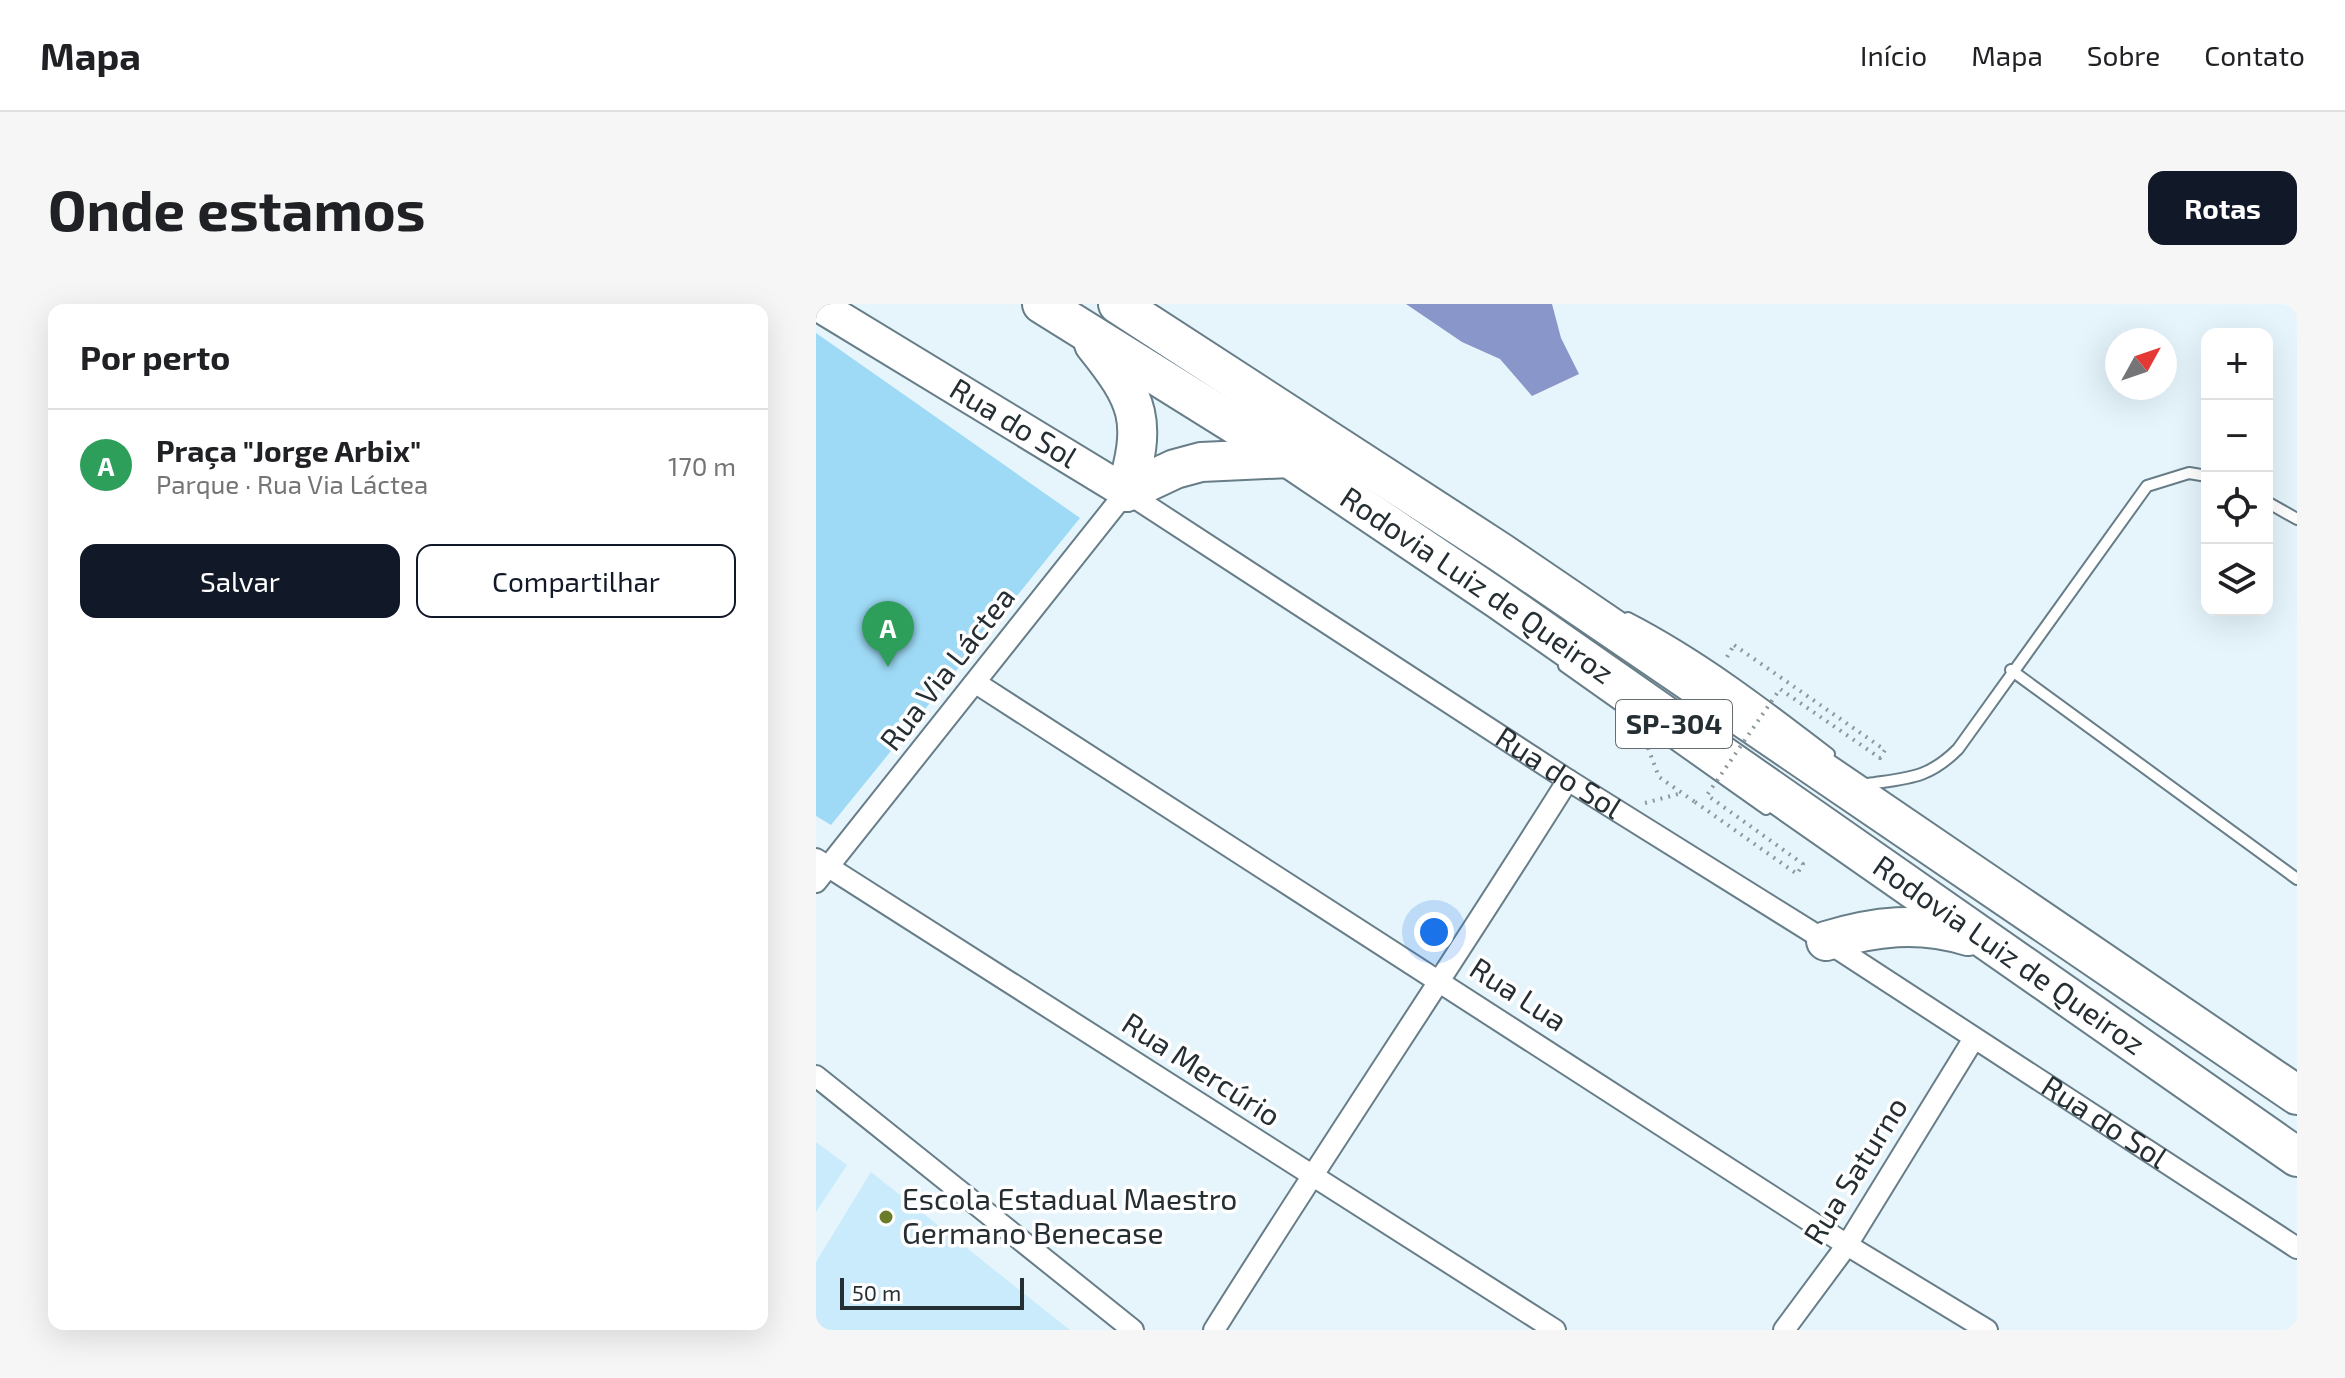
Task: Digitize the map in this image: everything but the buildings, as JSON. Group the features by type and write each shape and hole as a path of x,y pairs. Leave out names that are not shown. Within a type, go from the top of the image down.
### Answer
{"highway":[{"name":"Rodovia Luiz de Queiroz","path":"1042,304 1289,458 1498,599 1867,864 2297,1157"},
{"name":"Rodovia Luiz de Queiroz","path":"1118,304 1500,552 2297,1095"},
{"path":"1082,329 1120,376 1132,398 1140,433 1126,492"},
{"path":"1126,492 1175,469 1201,462 1289,458"},
{"path":"1826,941 1864,929 1903,925 1943,928 1981,939"}],"main road":[{"name":"Rua do Sol","path":"817,304 1126,492"}],"street":[{"name":"Rua Via Láctea","path":"820,869 976,683 1126,492"},
{"name":"Rua do Sol","path":"1126,492 1568,780 1826,941 1973,1040 2297,1248"},
{"name":"Rua Lua","path":"976,683 1847,1245 1987,1330"},
{"path":"1214,1330 1311,1176 1442,982 1568,780"},
{"name":"Rua Mercúrio","path":"820,869 1555,1330"},
{"name":"Rua Saturno","path":"1784,1330 1847,1245 1973,1040"},
{"path":"816,1076 1133,1330"}],"lane":[{"path":"1868,784 1923,776 1940,767 1958,749 2011,670 2147,486 2189,473 2201,475"},
{"path":"2273,505 2297,519"},
{"path":"1500,552 1592,599"},
{"path":"1498,599 1535,641"},
{"path":"1618,613 1669,638 1844,765"},
{"path":"1556,659 1625,712 1775,815"},
{"path":"2011,670 2297,879"},
{"path":"1856,775 1868,784 1905,827"}],"path":[{"path":"1647,745 1659,777 1797,874 1803,864 1707,795 1780,689 1880,758 1885,750 1734,645 1724,662"},
{"path":"1618,810 1682,793"}],"shaded area":[{"path":"1406,304 1552,304 1561,338 1579,374 1532,396 1500,359 1462,342"},
{"path":"816,333 1080,518 831,825 816,816"},
{"path":"816,1142 847,1165 816,1212"},
{"name":"Escola Estadual Maestro Germano Benecase","path":"871,1172 1070,1330 816,1330 816,1262"}],"place":[{"name":"Praça \"Jorge Arbix\"","path":"888,667"},
{"name":"Escola Estadual Maestro Germano Benecase","path":"886,1217"}]}
